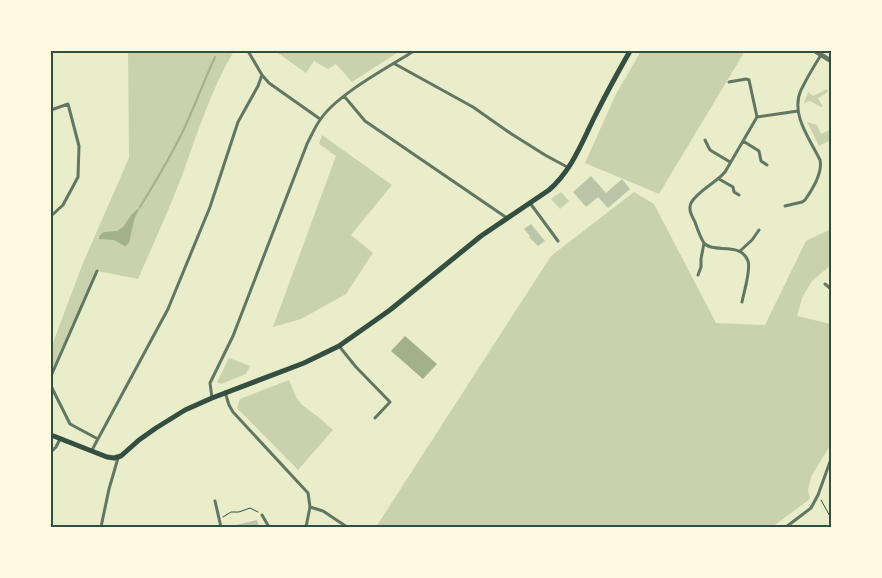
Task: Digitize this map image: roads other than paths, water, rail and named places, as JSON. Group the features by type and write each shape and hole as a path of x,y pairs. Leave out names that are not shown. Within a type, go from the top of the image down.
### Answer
{"main road":[{"path":"51,435 107,457 118,458 139,440 185,410 225,392 304,363 339,346 390,310 481,236 558,183 569,168 630,51"}],"street":[{"path":"248,51 269,83 320,119"},
{"path":"212,398 210,383 233,336 308,144 320,119 344,96 414,51"},
{"path":"815,51 831,61"},
{"path":"785,206 805,200 821,169 820,160 800,121 798,98 821,55"},
{"path":"395,63 473,107 510,133 569,168"},
{"path":"92,450 168,309 210,207 238,122 262,75"},
{"path":"698,275 702,267 701,259 704,243 690,212 690,205 696,197 725,172 758,117 749,80 746,78 729,82"},
{"path":"344,96 365,121 508,218"},
{"path":"51,110 68,104 79,146 78,177 63,205 51,216"},
{"path":"758,117 798,111"},
{"path":"705,140 710,150 730,162"},
{"path":"743,140 759,151 761,161 767,165"},
{"path":"719,179 733,187 734,192 739,195"},
{"path":"530,203 558,241"},
{"path":"740,251 752,240 759,230"},
{"path":"704,243 710,246 740,251 748,259 749,265 742,302"},
{"path":"51,376 97,271"},
{"path":"825,284 831,289"},
{"path":"339,346 390,402 376,418"},
{"path":"51,386 70,424 98,439"},
{"path":"225,392 233,412 308,493 310,507 306,527"},
{"path":"51,452 60,439"},
{"path":"101,527 118,458"},
{"path":"786,527 811,508 818,495 831,459"},
{"path":"215,501 221,527"},
{"path":"310,507 323,511 347,527"},
{"path":"262,515 268,527"}],"waterway":[{"path":"140,207 179,139 215,57"}]}
